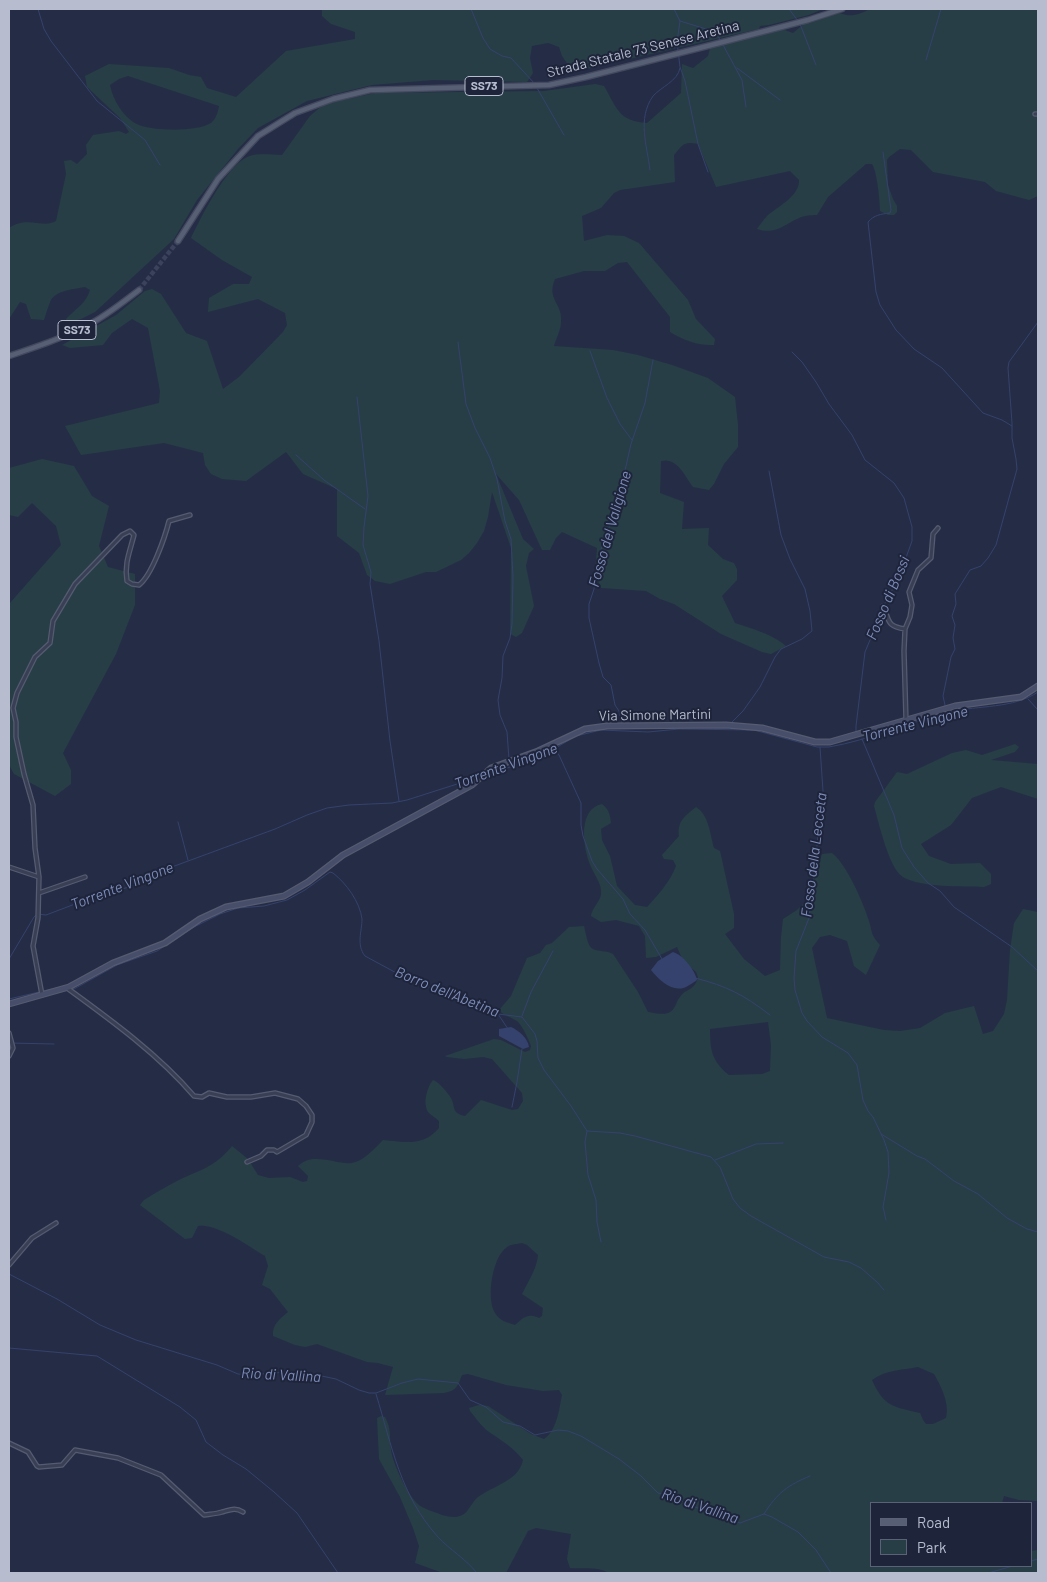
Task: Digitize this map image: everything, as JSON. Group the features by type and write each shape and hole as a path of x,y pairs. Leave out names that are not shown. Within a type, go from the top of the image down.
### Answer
{"main road":[{"name":"Strada Statale 73 Senese Aretina","path":"178,241 218,179 258,136 295,113 332,99 364,91 389,89 549,85 701,48 808,20 842,9"},
{"name":"SS73","path":"9,356 57,339 89,324 138,290"}],"street":[{"path":"42,995 33,946 38,918 39,877 35,848 33,805 16,738 16,722 13,708 17,694 35,657 50,643 53,621 75,584 122,535 130,531 134,534 125,566 127,581 139,585 147,576 165,536 169,521 190,514"},
{"path":"906,720 904,651 905,629 912,605 909,592 918,570 931,558 933,534 938,528"},
{"path":"883,608 888,621 894,627 905,629"},
{"name":"Via Simone Martini","path":"9,1004 67,988 113,963 165,943 200,919 226,907 284,896 308,882 342,855 472,785 491,768 538,751 585,729 607,726 730,725 762,728 816,742 833,742 945,709 971,703 1021,697 1038,686"},
{"path":"9,867 39,877"},
{"path":"39,893 85,877"},
{"path":"67,988 137,1041 194,1096 202,1097 209,1094 227,1097 251,1097 275,1093 298,1099 306,1106 312,1115 312,1122 306,1135 277,1152 267,1150 261,1156 247,1162"},
{"path":"9,1033 13,1048 9,1056"},
{"path":"9,1264 32,1238 56,1223"},
{"path":"9,1443 28,1452 37,1466 62,1465 74,1450 118,1458 161,1476 204,1515 224,1512 230,1509 238,1509 243,1512"}],"green space":[{"path":"322,9 823,9 809,15 760,26 759,29 573,72 562,56 559,47 548,43 532,46 530,58 533,73 527,82 433,80 372,85 307,101 258,128 238,149 197,200 174,239 95,312 67,323 66,319 83,303 88,295 90,290 85,287 66,290 57,294 50,302 44,320 31,319 26,304 20,302 9,319 9,228 16,224 28,222 46,224 56,221 66,174 64,161 71,160 77,164 87,154 86,145 93,135 119,131 126,134 129,132 120,118 87,87 85,76 109,64 169,68 201,77 207,88 236,97 286,51 355,39 355,32 331,24 322,16","holes":["128,76 219,106 214,120 205,126 175,130 146,127 139,125 124,114 114,97 110,85"]},
{"path":"870,9 1038,9 1038,196 1029,200 996,191 985,182 933,172 911,150 900,149 887,160 888,185 897,206 897,212 894,215 888,215 880,211 874,168 872,164 866,164 828,197 817,215 798,218 777,229 765,231 757,229 767,216 792,196 796,191 799,180 790,171 716,187 698,144 687,143 674,155 675,182 620,190 614,193 601,208 582,216 584,241 607,235 624,236 639,243 688,300 696,319 715,339 714,345 702,345 691,342 670,332 670,317 627,262 618,263 605,271 584,271 555,279 552,292 561,316 560,328 554,346 613,350 638,355 708,378 735,397 738,447 724,464 714,484 709,490 693,487 676,465 672,462 661,461 660,493 684,502 682,529 709,528 708,545 723,559 734,563 737,569 737,580 722,596 735,623 768,635 786,646 771,654 721,634 674,604 646,591 601,588 595,573 597,548 562,532 556,538 550,550 542,550 519,500 496,474 523,539 534,549 529,553 526,566 534,606 522,633 516,637 510,634 511,548 492,492 484,531 469,553 461,560 436,572 426,572 390,584 375,581 367,575 359,553 337,536 337,489 303,474 286,452 246,481 222,479 211,474 205,465 203,453 164,443 81,455 65,426 159,403 160,391 148,328 132,319 112,333 103,345 70,348 62,345 116,315 145,291 152,289 161,294 186,333 207,341 223,389 239,377 283,332 287,325 285,313 258,299 208,312 209,298 233,284 249,284 252,277 222,260 191,238 216,192 233,169 242,160 250,156 261,154 282,155 310,116 324,104 375,93 544,91 595,84 604,86 616,107 624,116 637,122 647,123 681,93 682,64 693,68 708,56 710,48 782,29 793,33 805,23 840,13 855,15"},
{"path":"42,459 74,466 92,496 109,506 99,546 108,567 135,574 135,605 116,654 63,753 71,770 71,784 55,796 14,774 9,765 9,604 61,545 56,526 32,503 18,517 9,515 9,468"},
{"path":"1015,744 1019,747 1015,752 991,760 1038,764 1038,799 1001,787 972,798 951,825 921,844 929,856 951,864 980,863 991,874 991,884 984,887 942,886 911,881 903,877 893,865 889,856 874,806 897,772 907,774 952,753 966,750 982,755"},
{"path":"602,804 606,808 610,815 611,823 601,829 602,840 610,856 617,886 635,905 647,907 667,883 676,866 673,860 664,859 662,855 679,836 679,826 685,816 696,807 700,810 708,825 714,848 720,851 734,914 734,928 725,934 744,959 765,976 780,970 783,919 797,910 807,900 822,854 832,853 854,884 873,936 880,945 866,975 854,966 847,941 830,935 820,937 812,948 827,1018 884,1030 900,1031 920,1028 945,1013 974,1006 983,1034 993,1031 1004,1014 1007,1000 1010,950 1014,923 1023,909 1038,912 1038,1501 1019,1500 1004,1496 1002,1502 870,1502 870,1567 1032,1567 1032,1551 1038,1550 1038,1573 609,1573 595,1569 570,1568 567,1559 571,1534 536,1528 528,1531 506,1573 443,1573 415,1563 419,1546 413,1528 400,1497 379,1459 377,1418 385,1417 395,1463 401,1479 414,1499 428,1510 446,1516 457,1517 466,1512 478,1497 512,1477 521,1467 523,1460 503,1441 489,1432 469,1408 479,1405 488,1406 531,1434 544,1439 552,1430 557,1419 562,1395 559,1390 543,1391 506,1385 468,1374 462,1375 456,1387 448,1392 385,1395 393,1367 367,1362 317,1344 305,1347 273,1336 275,1325 288,1312 270,1289 262,1285 268,1266 265,1256 232,1236 206,1226 198,1226 192,1238 185,1239 140,1205 144,1200 161,1190 214,1163 232,1146 248,1159 258,1175 269,1178 290,1177 303,1182 307,1181 308,1176 298,1166 311,1159 352,1163 365,1157 383,1140 399,1142 420,1141 433,1134 439,1128 439,1121 429,1113 426,1105 427,1091 433,1080 451,1098 456,1112 461,1115 465,1116 481,1100 512,1110 518,1109 523,1101 522,1093 492,1059 483,1057 464,1059 445,1056 494,1039 501,1040 525,1052 530,1050 530,1043 519,1023 499,1010 511,996 527,958 540,953 546,945 552,943 569,927 584,926 591,947 595,950 613,954 638,992 648,1012 663,1014 673,1010 678,999 695,985 698,977 696,972 683,961 677,947 656,957 646,958 645,936 639,926 616,920 601,922 591,916 600,898 601,891 599,882 589,862 585,846 584,828 589,813 594,807","holes":["768,1022 771,1045 770,1071 762,1074 729,1075 719,1065 713,1055 710,1029","522,1243 538,1255 534,1270 522,1294 543,1308 542,1316 539,1318 526,1317 515,1325 501,1320 497,1316 492,1307 491,1289 494,1269 502,1252 509,1246","918,1367 934,1374 946,1401 946,1418 933,1424 926,1424 920,1413 897,1407 886,1401 876,1389 872,1380 888,1372"]}],"water":[{"path":"673,952 684,960 696,976 697,980 686,987 671,987 658,978 651,970 658,961"},
{"path":"511,1027 527,1040 529,1047 523,1049 499,1036 499,1029"}],"waterway":[{"path":"38,9 44,29 51,41 97,101 145,140 160,165"},
{"path":"471,9 483,38 490,49 502,56 511,58 535,84"},
{"path":"674,9 680,21 716,32 720,40"},
{"path":"789,9 798,21"},
{"path":"926,60 941,9"},
{"path":"680,21 677,42 680,67 685,81 698,144 708,172"},
{"path":"800,24 816,65"},
{"path":"722,43 742,80 746,107"},
{"path":"650,170 644,132 645,114 653,96 676,77 680,68"},
{"path":"737,68 780,100"},
{"path":"537,88 564,135"},
{"path":"883,152 891,210 890,213 878,215 868,222 876,292 880,305 896,330 914,349 942,368 983,413 1012,426"},
{"path":"945,713 943,696 951,657 955,649 953,638 955,625 952,616 956,604 955,594 970,570 981,566 996,545 1017,469 1012,438 1009,362 1038,322"},
{"path":"458,342 466,404 475,428 490,458 497,479 505,521 511,539 513,577 512,624 510,638 503,656 498,700 500,715 507,732 509,759"},
{"path":"590,351 607,398 620,424 632,440"},
{"name":"Fosso di Bossi","path":"792,352 802,362 852,435 865,460 894,483 904,498 912,527 912,541 899,577 882,609 877,631 870,640 865,652 856,733"},
{"name":"Fosso del Valigione","path":"622,723 619,711 615,705 611,685 603,677 599,663 589,618 589,604 594,589 600,552 617,506 631,444 645,403 653,360"},
{"path":"357,397 368,496 363,545 371,572 370,584 399,801"},
{"path":"296,455 324,480 365,509"},
{"path":"731,723 743,711 760,687 781,649 802,639 812,631 805,589 790,559 781,535 769,471"},
{"name":"Torrente Vingone","path":"487,775 542,756 576,736 601,730 648,732 679,729 754,730 817,747 829,747 859,740 950,712 1007,704 1038,692"},
{"path":"1028,699 1038,710"},
{"path":"862,739 894,815 902,848 914,867 954,907 1012,947 1038,971"},
{"name":"Fosso della Lecceta","path":"820,747 823,791 809,918 796,951 795,990 802,1013 807,1021 822,1037 848,1053 857,1065 863,1100 873,1117 888,1152 889,1173 883,1207 886,1220"},
{"path":"555,750 581,803 583,836 592,861 623,899 630,914 645,930 662,959"},
{"name":"Torrente Vingone","path":"9,959 37,914 46,915 132,886 161,871 327,808 407,800 476,778"},
{"path":"178,822 188,860"},
{"name":"Borro dell'Abetina","path":"72,988 74,989 117,965 157,951 194,927 220,914 238,908 264,906 287,900 330,872 333,873 347,887 361,913 360,943 365,956 402,976 453,997 466,1000 498,1014 522,1017 535,1034 538,1058 544,1070 587,1131 635,1136 711,1157 720,1167 733,1199 740,1208 824,1257 849,1262 861,1268 884,1290"},
{"path":"522,1016 531,992 553,951"},
{"path":"695,978 717,984 735,992 770,1015"},
{"name":"Borro dell'Abetina","path":"43,991 66,986"},
{"name":"Borro dell'Abetina","path":"9,999 39,992"},
{"path":"498,1014 508,1029"},
{"path":"9,1043 54,1044"},
{"path":"512,1107 522,1049"},
{"path":"587,1131 585,1142 588,1175 596,1200 597,1222 601,1242"},
{"name":"Fosso della Lecceta","path":"881,1134 925,1159 954,1181 978,1194 1007,1218 1027,1229 1038,1232"},
{"path":"715,1160 756,1144 783,1143"},
{"name":"Rio di Vallina","path":"9,1274 57,1299 100,1325 136,1340 217,1365 238,1374 286,1372 312,1374 336,1379 369,1393 376,1393 418,1379 458,1383 470,1400 486,1407 503,1422 520,1426 535,1435 558,1430 568,1431 581,1436 619,1459 641,1476 658,1493 740,1523 764,1514"},
{"path":"9,1348 97,1356 180,1407 196,1420 206,1442 246,1469 297,1513 338,1573"},
{"path":"376,1394 399,1469 415,1504 425,1521 438,1537 477,1573"},
{"path":"764,1514 784,1490 810,1476"},
{"path":"764,1514 798,1532 816,1550 831,1573"},
{"path":"1032,1561 1038,1559"},
{"path":"988,1573 1009,1567"}],"tunnel":[{"path":"139,290 178,241"}]}
